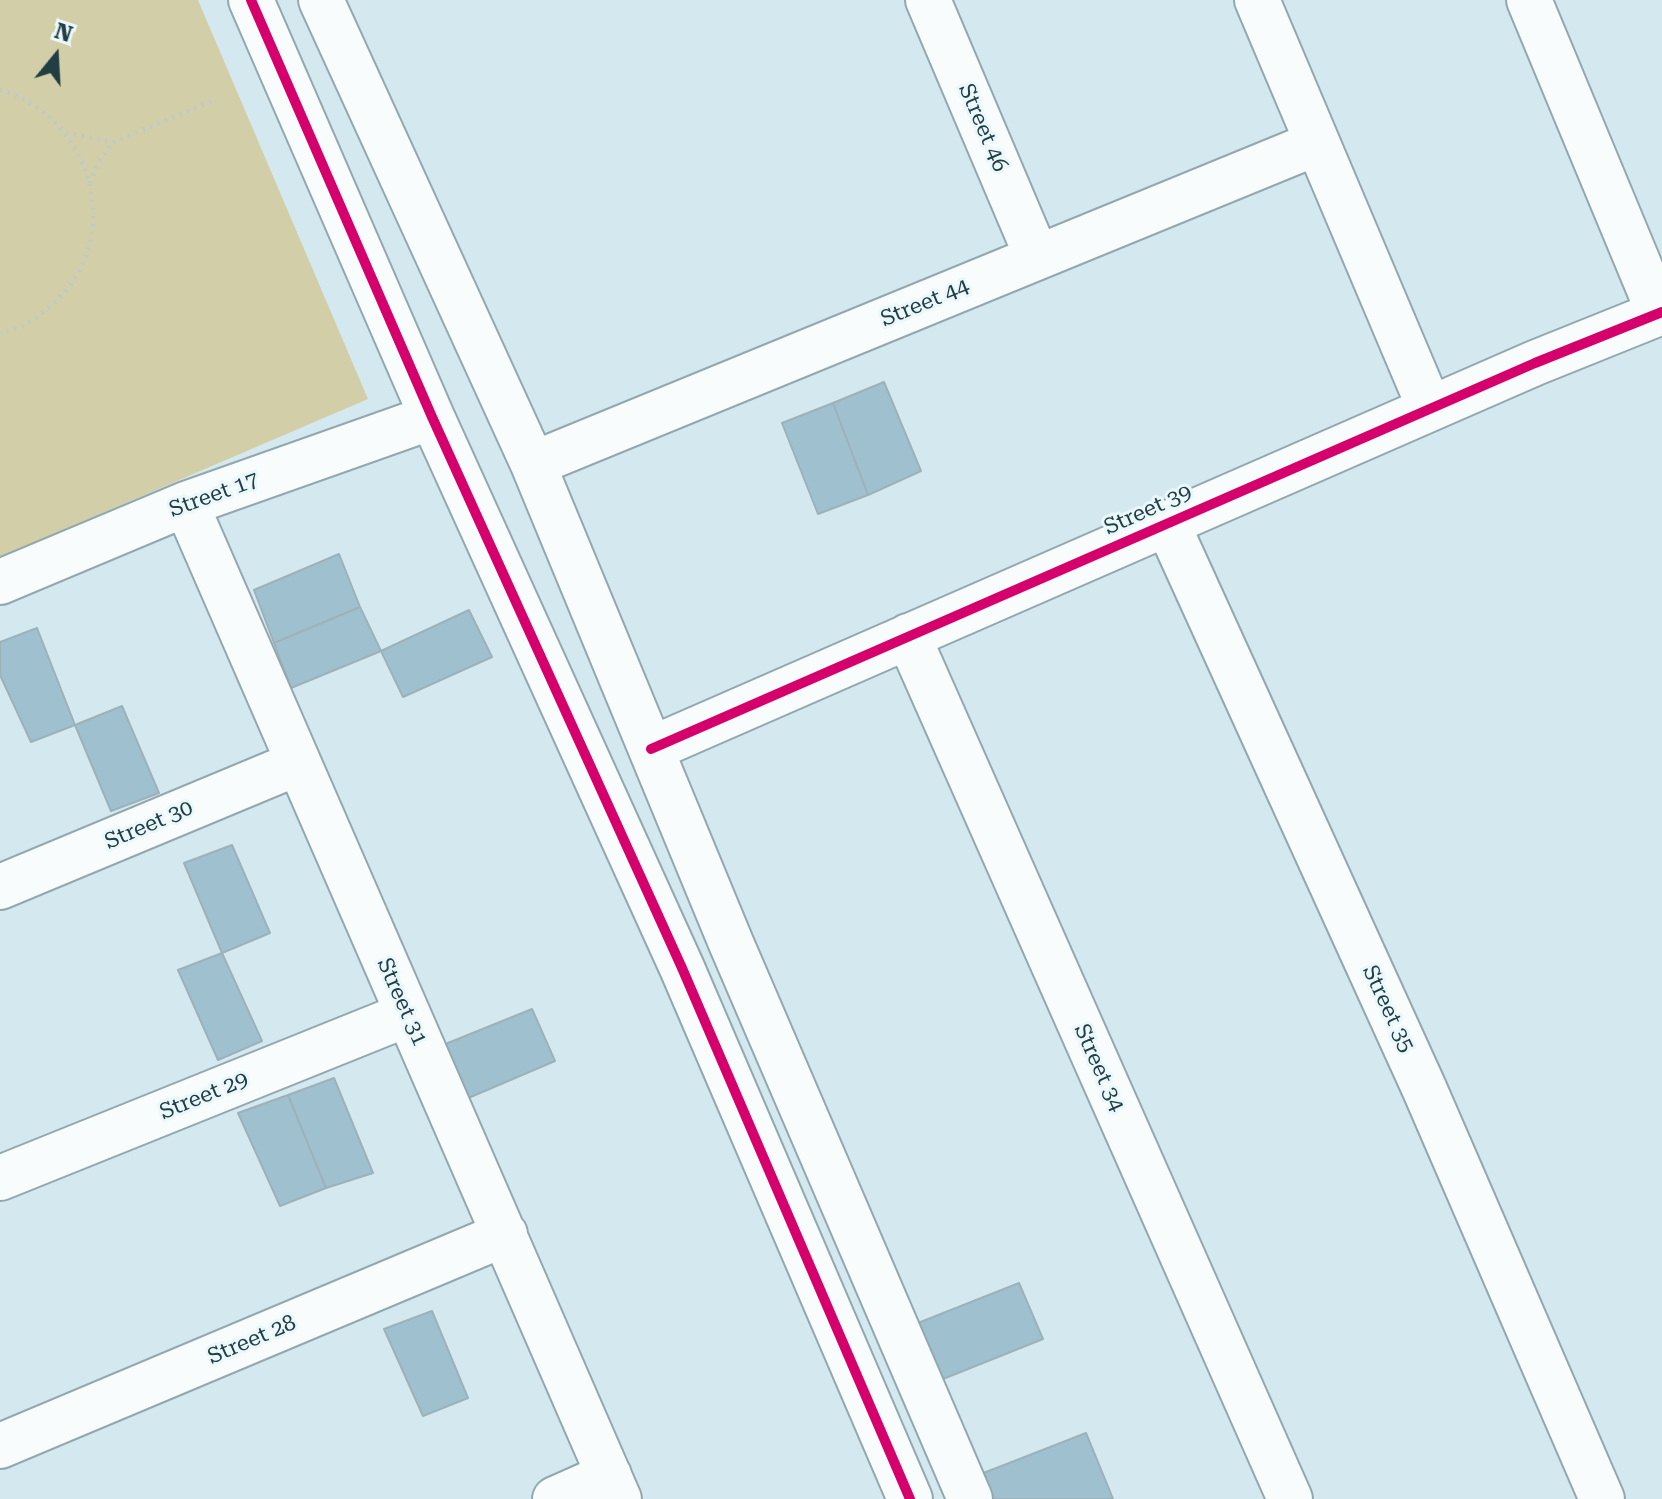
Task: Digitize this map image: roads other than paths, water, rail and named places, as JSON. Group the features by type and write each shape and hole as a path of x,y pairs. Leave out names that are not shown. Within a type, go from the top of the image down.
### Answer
{"street":[{"path":"251,0 432,417 682,968 910,1499"},
{"path":"321,0 533,464 731,943 970,1499"},
{"name":"Street 46","path":"928,0 1037,257"},
{"path":"1257,0 1430,409"},
{"path":"1529,0 1660,313"},
{"name":"Street 44","path":"533,464 1317,143"},
{"name":"Street 39","path":"651,749 1430,409 1660,313"},
{"name":"Street 17","path":"0,582 186,504 432,417"},
{"name":"Street 31","path":"186,504 614,1487"},
{"name":"Street 35","path":"1167,523 1424,1088 1602,1499"},
{"name":"Street 34","path":"908,636 1290,1499"},
{"name":"Street 30","path":"0,887 298,763"},
{"path":"682,968 731,943"},
{"name":"Street 29","path":"0,1178 408,1014"},
{"name":"Street 28","path":"0,1446 505,1234"},
{"path":"555,1499 614,1487"}]}
